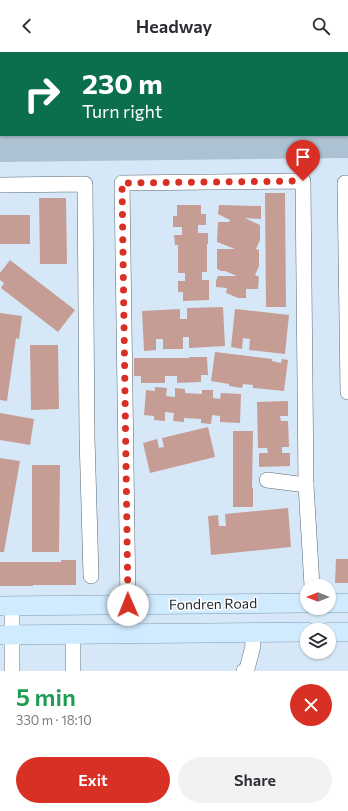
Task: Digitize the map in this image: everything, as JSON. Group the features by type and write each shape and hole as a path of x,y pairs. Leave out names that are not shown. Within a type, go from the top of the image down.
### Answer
{"main road":[{"name":"Fondren Road","path":"6,606 300,603"},
{"path":"336,603 348,603"},
{"path":"252,604 252,633"},
{"name":"Fondren Road","path":"6,635 300,632"},
{"path":"336,632 348,632"}],"street":[{"path":"128,605 122,183 303,181 306,485 312,579"},
{"path":"348,182 346,183 348,392"},
{"path":"0,185 85,184 87,437 90,576"},
{"path":"267,480 306,485"},
{"path":"6,606 8,667"},
{"path":"244,671 247,669 253,646 252,633"},
{"path":"73,671 74,635"}],"shaded area":[{"path":"0,136 348,136 348,158 0,162"}],"building":[{"path":"265,193 285,193 286,307 266,307"},
{"path":"39,198 66,198 67,264 40,264"},
{"path":"177,205 201,205 201,214 206,214 206,225 198,225 198,233 208,233 207,272 202,272 202,280 209,280 209,300 183,301 183,292 178,292 178,281 185,281 185,273 178,273 178,245 175,245 174,235 182,235 182,227 173,227 173,216 177,216"},
{"path":"219,205 261,206 261,219 245,218 260,225 260,240 256,249 259,250 259,266 255,275 259,277 258,289 246,289 246,298 238,298 226,293 227,288 216,287 218,276 237,276 217,269 217,249 235,249 217,242 218,222 229,222 230,220 218,214"},
{"path":"0,215 30,215 30,244 0,244"},
{"path":"10,260 75,310 58,332 1,288 4,283 0,280 0,273"},
{"path":"223,307 225,346 189,348 189,337 183,337 183,349 163,349 163,339 156,339 156,350 144,351 142,311 180,309 180,319 187,319 187,308"},
{"path":"235,309 289,315 285,354 249,350 250,339 243,338 242,349 231,347"},
{"path":"0,313 22,316 19,339 16,338 7,401 0,400"},
{"path":"30,345 58,345 59,409 31,410"},
{"path":"215,352 272,359 272,361 281,363 282,359 288,360 284,391 253,388 253,385 243,384 242,388 211,381"},
{"path":"207,357 208,375 201,375 201,382 177,383 177,376 165,376 165,383 141,383 141,376 134,376 134,358"},
{"path":"155,387 167,388 166,396 175,397 175,388 185,389 185,393 202,394 202,390 213,390 213,398 220,399 221,393 241,394 240,423 220,422 220,416 212,415 211,424 201,423 201,419 184,418 184,422 173,421 174,413 165,412 165,421 154,420 154,416 144,415 146,390 155,391"},
{"path":"288,401 288,416 280,416 281,421 288,421 289,447 282,447 282,453 290,453 290,466 259,467 259,453 268,453 267,448 258,448 257,402"},
{"path":"0,413 34,419 30,445 0,440"},
{"path":"208,427 215,457 150,473 143,443 157,439 159,448 164,447 162,438"},
{"path":"233,431 253,431 253,507 233,507"},
{"path":"0,458 20,461 4,552 0,552"},
{"path":"32,465 60,465 59,552 32,552"},
{"path":"288,508 291,547 211,555 208,516 218,515 219,526 226,526 225,514"},
{"path":"336,559 348,559 348,583 336,583"},
{"path":"61,560 76,560 76,585 0,586 0,562 61,562"}],"route":[{"path":"128,605 122,183 303,181"}]}
